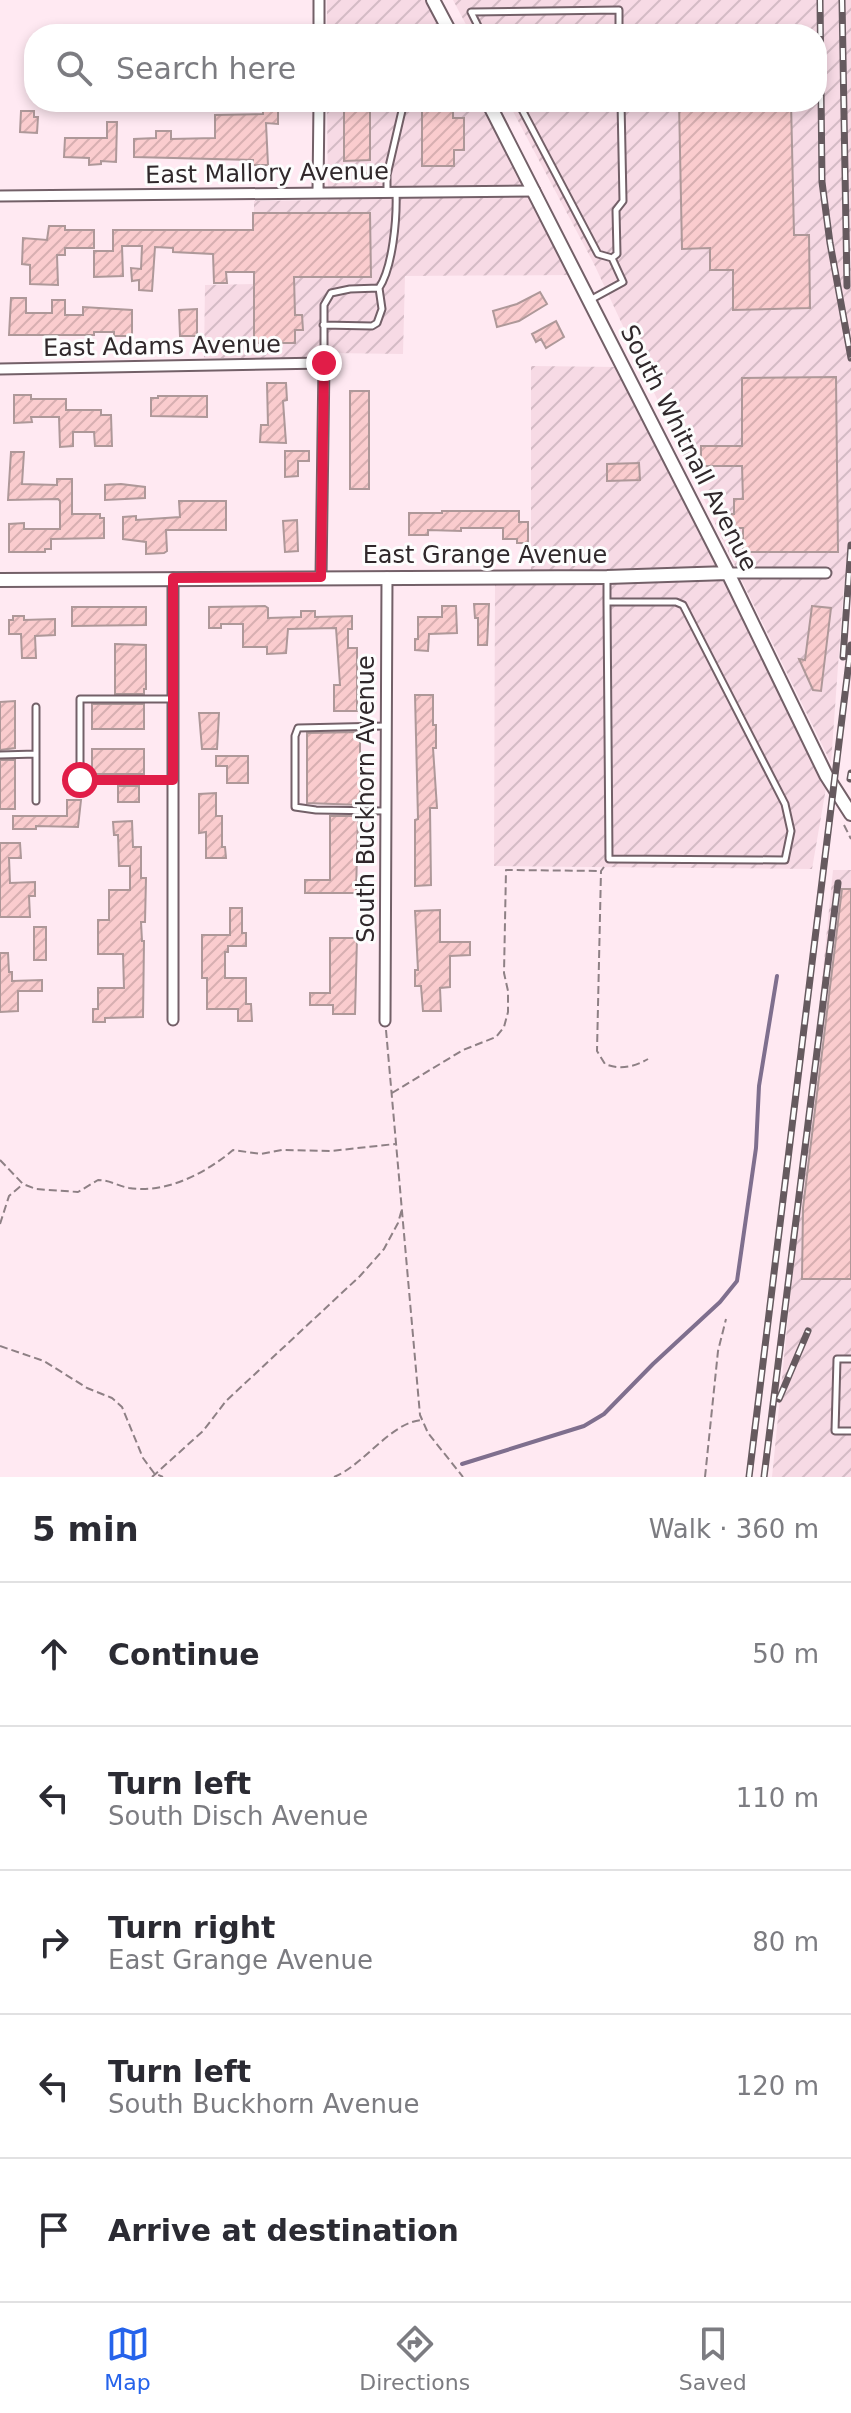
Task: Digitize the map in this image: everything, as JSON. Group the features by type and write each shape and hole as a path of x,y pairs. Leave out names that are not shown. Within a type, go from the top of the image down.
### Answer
{"street":[{"path":"319,0 319,24"},
{"path":"433,0 446,24"},
{"path":"318,191 319,112"},
{"name":"South Whitnall Avenue","path":"493,112 728,573 826,775 851,814"},
{"name":"East Mallory Avenue","path":"0,196 535,191"},
{"path":"321,577 324,363"},
{"name":"East Adams Avenue","path":"0,369 324,363"},
{"name":"East Grange Avenue","path":"0,580 826,573"},
{"name":"South Buckhorn Avenue","path":"385,1021 387,577"},
{"path":"173,578 173,1020"}],"lane":[{"path":"477,24 471,12 619,10 619,24"},
{"path":"323,325 372,326 377,323 382,309 379,288 385,279 397,212 387,175 402,112"},
{"path":"523,112 598,254 612,258 623,282 590,300"},
{"path":"612,258 617,254 616,210 623,201 621,112"},
{"path":"324,363 324,305 331,293 379,288"},
{"path":"607,577 607,602 609,859 785,860 791,831 785,804 683,605 676,602 607,602"},
{"path":"173,699 80,699 80,780 173,780"},
{"path":"36,707 36,801"},
{"path":"385,811 295,807 295,736 298,728 386,726"},
{"path":"0,755 36,754"},
{"path":"851,1359 837,1359 835,1431 851,1431"}],"path":[{"path":"609,859 601,871 597,1051 605,1064 612,1067 626,1067 648,1059"},
{"path":"391,1094 463,1050 496,1037 504,1027 508,1012 504,973 506,870 601,871"},
{"path":"385,1021 422,1420 428,1433 463,1477"},
{"path":"0,1160 23,1184 47,1190 78,1192 98,1180 140,1189 192,1178 216,1165 233,1150 261,1154 282,1150 331,1151 397,1144"},
{"path":"0,1224 9,1196 23,1184"},
{"path":"153,1475 197,1436 226,1401 360,1276 384,1249 403,1207"},
{"path":"705,1477 718,1351 726,1319"},
{"path":"0,1346 44,1361 87,1388 112,1398 122,1407 133,1439 153,1475 163,1477"},
{"path":"334,1477 409,1422 422,1420"}],"shaded area":[{"path":"327,0 429,0 442,24 327,24"},
{"path":"453,0 851,0 851,586 844,583 831,763 594,264 513,112 827,112 827,24 466,24"},
{"path":"327,112 487,112 572,275 405,276 403,354 330,353 329,358 204,358 205,285 254,284 254,201 328,200"},
{"path":"531,366 618,367 827,782 812,869 494,866 495,584 531,582"},
{"path":"833,870 851,870 851,1477 772,1477"}],"building":[{"path":"21,111 34,112 34,117 38,117 37,133 20,132"},
{"path":"278,112 278,124 266,123 268,165 253,165 253,160 134,157 134,139 156,138 156,131 171,131 171,139 215,138 215,115"},
{"path":"344,112 370,112 370,160 344,161"},
{"path":"422,112 453,112 453,118 464,118 464,150 454,150 454,166 422,166"},
{"path":"679,112 791,112 794,235 809,235 810,308 733,310 733,270 710,270 710,248 682,249"},
{"path":"107,122 117,122 116,162 101,161 101,164 89,165 89,158 64,157 65,138 107,138"},
{"path":"253,213 370,213 371,277 294,277 295,315 302,315 303,330 295,330 295,343 254,343 254,272 226,272 227,283 214,283 213,254 173,252 173,248 155,247 152,291 139,290 139,280 132,281 131,268 141,269 142,246 122,246 123,276 94,277 94,251 113,251 113,230 253,230"},
{"path":"49,226 65,226 65,230 94,230 94,248 65,248 65,255 57,255 58,285 30,284 30,265 22,264 23,238 47,240"},
{"path":"540,292 547,304 519,321 497,327 493,311 517,304"},
{"path":"11,298 26,298 26,313 52,313 52,300 65,300 65,315 83,315 83,307 132,310 132,336 114,336 114,332 94,332 94,335 9,335"},
{"path":"197,309 197,336 180,336 179,310"},
{"path":"556,321 564,337 546,348 541,339 536,342 532,334"},
{"path":"836,377 838,552 743,552 743,528 730,528 734,499 743,499 742,466 701,466 701,446 742,446 742,378"},
{"path":"267,383 286,383 287,400 283,401 286,443 260,442 261,425 268,425"},
{"path":"350,391 369,391 369,489 350,489"},
{"path":"14,395 31,395 31,399 66,399 66,410 101,410 101,415 111,415 112,446 95,446 94,432 73,432 73,446 60,447 59,417 31,417 32,422 14,423"},
{"path":"207,396 207,417 151,416 151,398"},
{"path":"285,451 309,451 309,461 298,461 298,476 285,477"},
{"path":"11,452 24,452 22,484 57,485 57,479 72,479 72,514 100,514 100,518 104,518 104,538 51,539 51,549 45,549 45,552 9,552 9,524 24,523 24,529 60,529 58,499 8,500"},
{"path":"639,463 640,480 607,481 607,464"},
{"path":"105,485 145,487 145,498 105,500"},
{"path":"179,501 226,501 226,530 166,530 167,551 164,553 146,554 146,542 123,539 123,517 136,516 136,520 180,517"},
{"path":"519,511 519,522 528,522 528,543 503,539 503,528 428,530 428,535 409,535 409,513"},
{"path":"297,520 298,551 285,552 283,521"},
{"path":"474,604 489,604 487,645 478,645 478,618 475,618"},
{"path":"442,606 456,606 457,633 429,634 428,651 415,650 418,617 442,617"},
{"path":"812,606 831,608 821,691 813,690 799,659 805,660"},
{"path":"72,607 146,607 146,625 72,626"},
{"path":"209,607 268,608 268,618 301,617 301,611 315,611 315,617 352,616 348,648 357,648 357,711 334,711 334,685 340,685 336,628 288,629 286,653 267,654 267,647 243,647 243,624 221,624 221,628 209,628"},
{"path":"13,616 24,616 24,620 55,619 55,635 35,636 36,658 22,658 21,634 9,634 9,620 13,620"},
{"path":"115,644 146,645 144,694 115,694"},
{"path":"415,695 433,695 437,808 430,808 431,885 415,886 415,820 418,819"},
{"path":"15,701 15,748 0,750 0,702"},
{"path":"92,704 144,704 144,729 92,729"},
{"path":"199,713 219,713 217,749 202,749"},
{"path":"360,732 360,805 307,803 307,733"},
{"path":"92,749 144,749 144,774 92,774"},
{"path":"216,756 248,756 248,783 227,783 227,766 216,766"},
{"path":"0,760 15,760 15,809 0,809"},
{"path":"118,786 139,786 139,802 118,802"},
{"path":"216,793 216,816 222,816 222,847 225,847 226,858 206,858 206,832 199,833 199,794"},
{"path":"67,800 81,800 78,827 13,829 13,816 67,816"},
{"path":"330,816 358,816 356,893 305,893 305,880 330,880"},
{"path":"132,821 133,847 141,847 141,878 146,878 145,922 141,922 144,941 143,1017 105,1018 105,1022 93,1022 93,1009 98,1009 98,988 124,988 123,954 98,954 98,920 109,920 109,890 130,890 130,866 119,866 118,835 114,835 113,822"},
{"path":"0,843 20,843 21,858 9,858 10,883 35,882 35,896 29,896 30,917 0,917"},
{"path":"842,889 851,889 851,1279 802,1279 803,1208"},
{"path":"230,908 242,908 242,933 246,933 246,946 228,946 228,952 225,952 225,978 246,978 246,1004 251,1004 252,1021 238,1021 238,1009 207,1009 207,978 202,978 202,935 230,935"},
{"path":"440,910 440,942 470,942 470,955 450,956 450,987 440,988 441,1011 423,1011 421,986 415,986 415,970 418,970 415,911"},
{"path":"34,927 46,927 46,960 34,960"},
{"path":"330,938 357,938 355,1014 333,1014 333,1005 310,1005 310,993 330,993"},
{"path":"0,953 8,953 12,981 42,980 42,991 18,991 18,1011 0,1012"}],"waterway":[{"path":"462,1464 584,1426 604,1414 720,1302 737,1281 756,1148 759,1086 777,976"}],"railway":[{"path":"820,0 820,24"},
{"path":"842,0 847,286"},
{"path":"821,112 822,182 851,358"},
{"path":"843,657 851,545"},
{"path":"749,1477 851,645"},
{"path":"850,779 851,773"},
{"path":"764,1477 838,883"},
{"path":"779,1399 808,1331"}],"route":[{"path":"80,780 173,780 173,578 321,577 324,363"}]}
